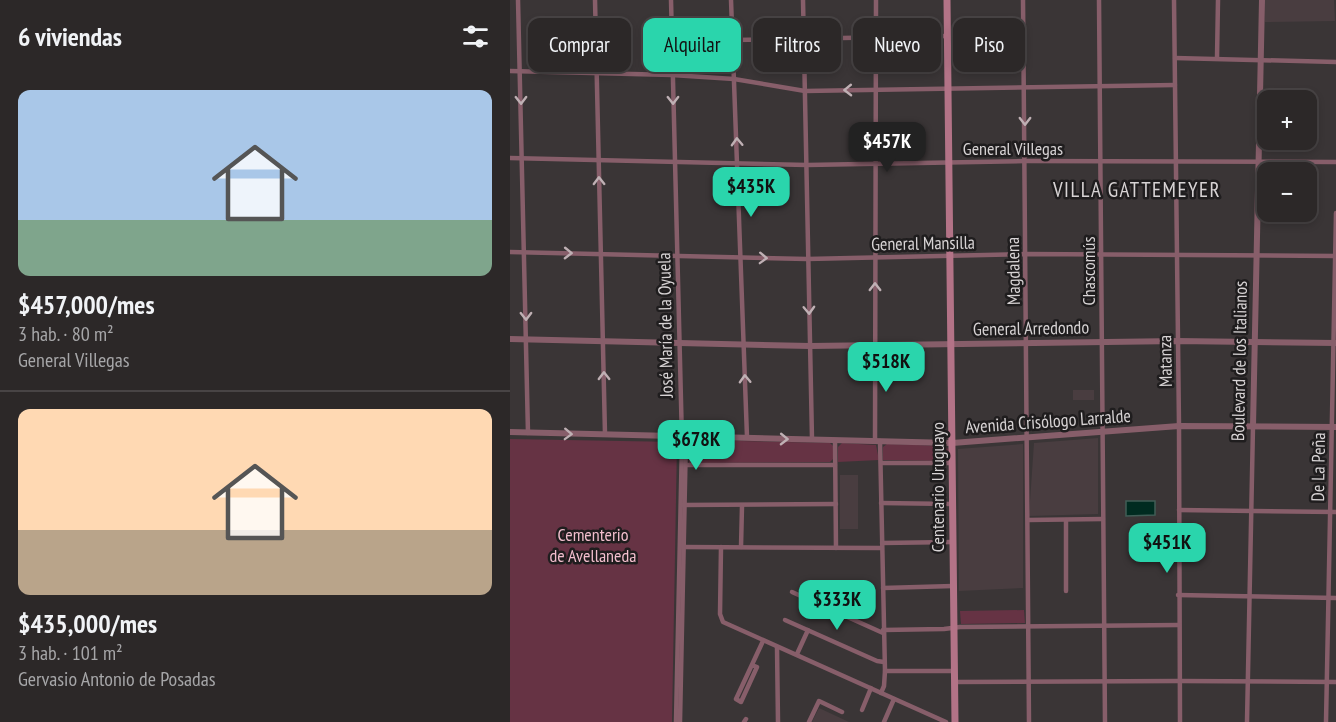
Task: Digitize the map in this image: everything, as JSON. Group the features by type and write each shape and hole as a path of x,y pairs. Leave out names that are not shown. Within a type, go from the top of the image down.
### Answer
{"main road":[{"name":"Centenario Uruguayo","path":"948,0 955,722"}],"street":[{"path":"518,0 528,432"},
{"path":"595,0 605,434"},
{"name":"José María de la Oyuela","path":"671,0 674,162 684,437 678,722"},
{"path":"731,0 732,18"},
{"path":"803,0 803,18"},
{"path":"876,0 876,18"},
{"name":"Magdalena","path":"1023,0 1029,722"},
{"name":"Chascomús","path":"1099,0 1105,722"},
{"name":"Matanza","path":"1174,0 1180,722"},
{"path":"1217,58 1218,0"},
{"name":"Boulevard de los Italianos","path":"1247,722 1262,0"},
{"path":"941,36 948,36"},
{"path":"1175,58 1336,62"},
{"path":"510,71 734,79 805,91 1175,85"},
{"path":"734,72 747,437"},
{"path":"805,72 812,439"},
{"path":"876,72 875,345 878,441 881,463 885,671 881,693"},
{"name":"General Villegas","path":"510,158 807,165 1176,160 1336,162"},
{"name":"De La Peña","path":"1326,722 1328,597 1333,512 1336,213"},
{"name":"General Mansilla","path":"510,252 807,259 1026,254 1336,256"},
{"name":"General Arredondo","path":"510,339 810,346 1178,341 1335,343"},
{"name":"Avenida Crisólogo Larralde","path":"510,432 952,443 1179,426 1334,427"},
{"path":"835,440 836,548"},
{"path":"881,463 952,463"},
{"path":"683,465 835,465"},
{"path":"881,503 952,504"},
{"path":"683,506 836,504"},
{"path":"741,506 741,547"},
{"path":"1179,510 1333,512"},
{"path":"1028,520 1103,519"},
{"path":"1066,520 1066,591"},
{"path":"682,547 836,548 952,542"},
{"path":"721,547 720,614 726,624 946,722"},
{"path":"883,588 953,586"},
{"path":"792,592 883,632 1028,626 1179,625"},
{"path":"1178,595 1336,598"},
{"path":"785,620 877,661 884,662"},
{"path":"796,654 808,630"},
{"path":"752,665 757,668 741,702 736,699 763,641"},
{"path":"777,647 778,722"},
{"path":"885,671 954,671"},
{"path":"954,682 1336,682"},
{"path":"862,710 871,688"},
{"path":"884,722 894,699"},
{"path":"809,722 819,701 842,712"}],"shaded area":[{"path":"1265,0 1334,0 1335,21 1265,22"},
{"path":"1073,390 1094,390 1094,400 1073,400"},
{"path":"1098,438 1098,514 1029,516 1034,443"},
{"path":"1023,444 1023,588 959,591 958,449"},
{"path":"840,475 858,475 858,529 840,529"},
{"path":"1126,501 1155,501 1155,515 1126,516"},
{"path":"819,708 849,722 812,722"}],"green space":[{"name":"Cementerio de Avellaneda","path":"510,439 677,442 672,722 510,722"},
{"path":"690,440 830,443 833,446 833,459 830,462 689,463 688,442"},
{"path":"842,443 876,445 879,460 838,462 838,447"},
{"path":"887,444 945,446 948,449 948,459 946,461 883,460 883,447"},
{"path":"1024,610 1025,623 961,624 960,611"}],"district":[{"name":"VILLA GATTEMEYER","path":"1137,189"}]}
